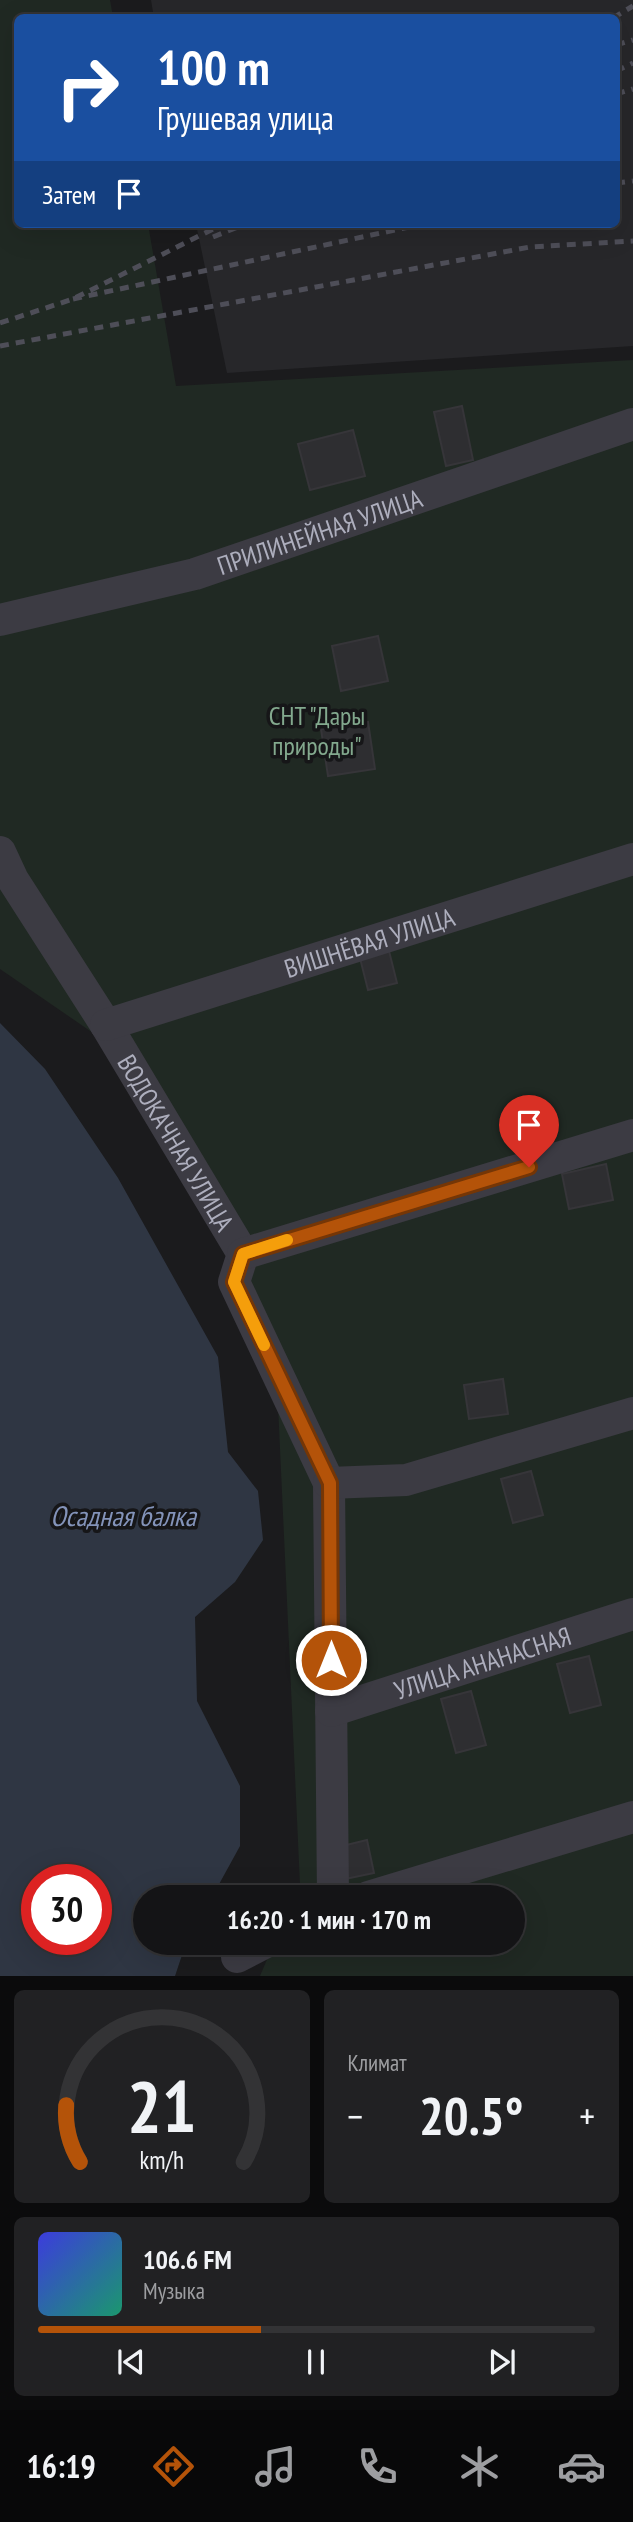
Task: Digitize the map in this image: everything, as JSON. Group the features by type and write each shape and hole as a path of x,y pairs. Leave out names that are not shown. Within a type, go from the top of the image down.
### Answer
{"street":[{"name":"ПРИЛИНЕЙНАЯ УЛИЦА","path":"0,620 195,574 633,424"},
{"name":"ВОДОКАЧНАЯ УЛИЦА","path":"0,852 13,880 106,1025 243,1254 234,1282 330,1483 333,1885"},
{"name":"ВИШНЁВАЯ УЛИЦА","path":"106,1025 633,859"},
{"path":"243,1254 633,1135"},
{"path":"330,1483 406,1480 633,1413"},
{"name":"УЛИЦА АНАНАСНАЯ","path":"331,1711 633,1615"},
{"path":"408,1885 633,1817"},
{"path":"237,1957 241,1955"}],"shaded area":[{"path":"151,0 633,0 633,346 227,373 197,228 620,228 620,14 153,14"}],"green space":[{"name":"СНТ \"Дары природы\"","path":"0,0 110,0 112,14 14,14 14,228 149,228 176,386 633,360 633,1976 260,1976 269,1955 525,1955 525,1885 300,1885 278,1405 231,1256 96,1035 0,969"}],"water":[{"name":"Осадная балка","path":"0,1023 45,1069 118,1178 218,1357 228,1452 258,1491 263,1540 235,1582 195,1617 197,1701 240,1786 240,1846 219,1885 133,1885 133,1955 182,1955 175,1976 0,1976"}],"building":[{"path":"462,406 473,460 446,466 434,412"},
{"path":"353,430 365,476 310,490 298,444"},
{"path":"378,636 388,681 341,691 332,646"},
{"path":"368,722 375,769 328,776 321,729"},
{"path":"389,951 397,983 368,990 360,958"},
{"path":"606,1164 613,1200 569,1209 562,1174"},
{"path":"503,1379 508,1414 469,1419 464,1385"},
{"path":"531,1471 543,1515 513,1523 501,1479"},
{"path":"589,1656 601,1705 570,1713 557,1664"},
{"path":"471,1691 486,1745 456,1753 441,1699"},
{"path":"367,1840 374,1873 345,1879 338,1847"}],"railway":[{"path":"620,14 633,6"},
{"path":"620,44 633,40"},
{"path":"620,69 633,63"},
{"path":"620,93 633,89"},
{"path":"620,183 633,181"},
{"path":"0,323 73,299 215,228"},
{"path":"213,237 235,228"},
{"path":"73,299 404,228"},
{"path":"0,346 530,247 633,241"}],"slow traffic":[{"path":"264,1345 234,1282 243,1254 287,1240"}],"route":[{"path":"331,1660 330,1483 234,1282 243,1254 529,1167"}]}
